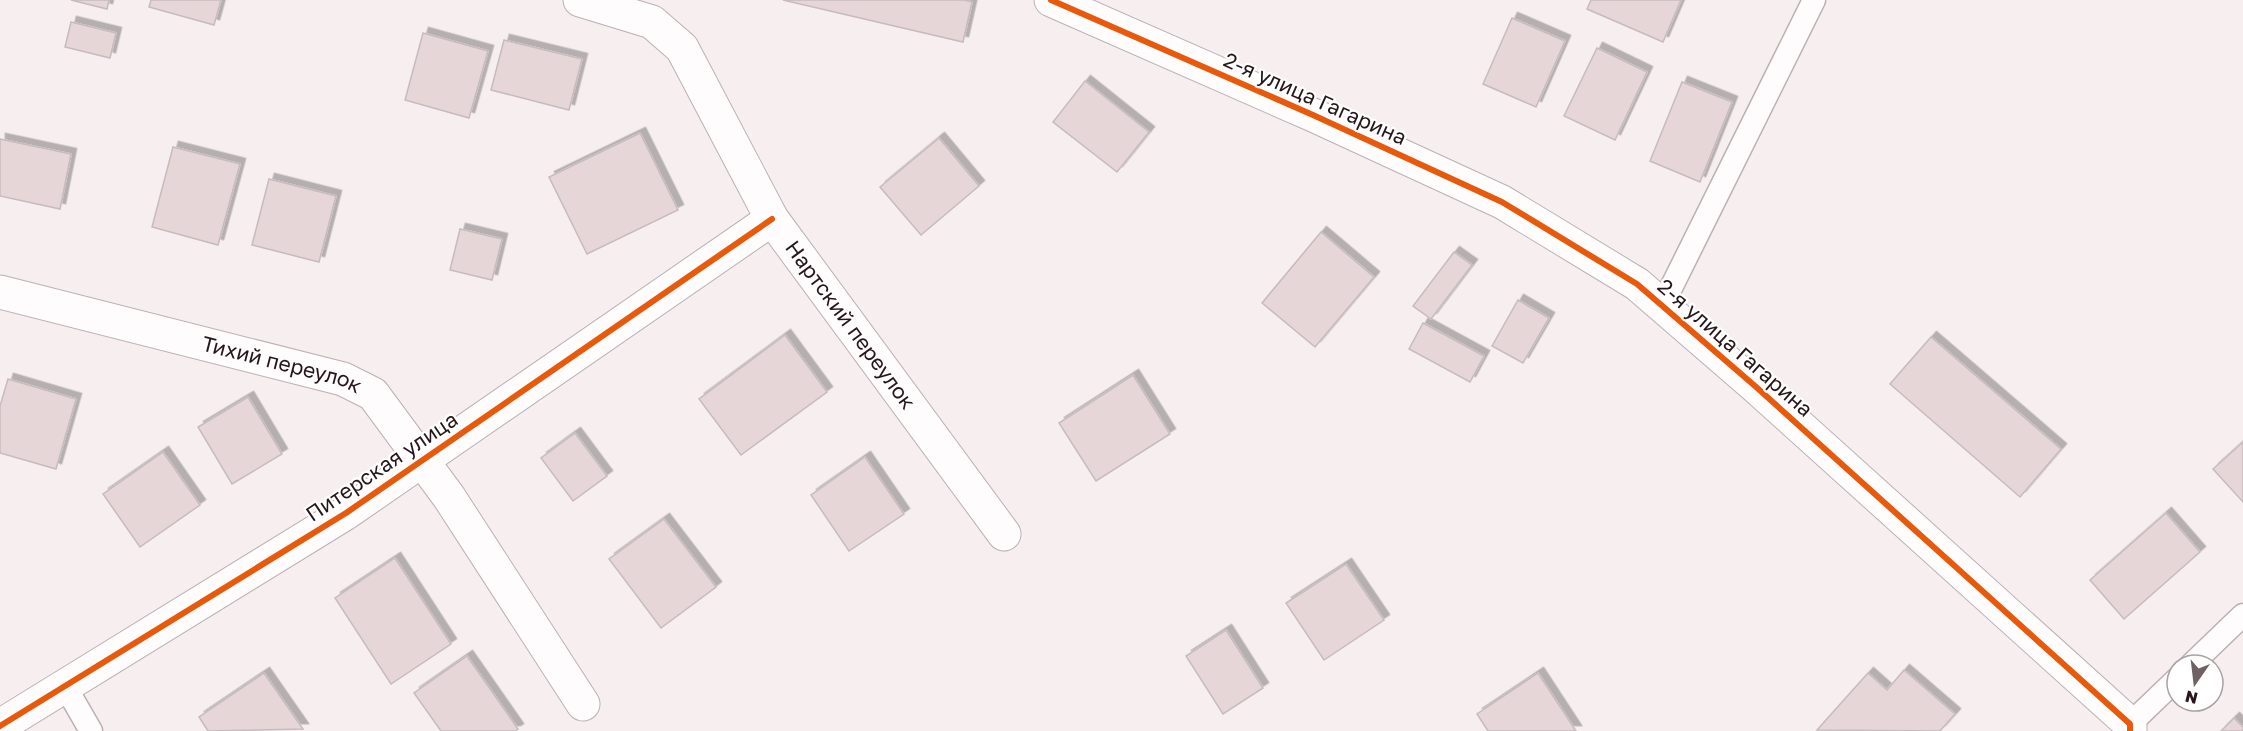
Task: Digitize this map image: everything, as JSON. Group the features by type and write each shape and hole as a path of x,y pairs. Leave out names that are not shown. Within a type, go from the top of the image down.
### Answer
{"street":[{"name":"Нартский переулок","path":"580,0 652,22 682,48 772,219 1004,534"},
{"name":"2-я улица Гагарина","path":"1051,0 1313,115 1502,202 1636,284 1755,386 2130,728"},
{"name":"Питерская улица","path":"0,726 346,513 772,219"},
{"name":"Тихий переулок","path":"0,292 343,379 373,394 449,497 583,705"}],"lane":[{"path":"1662,306 1814,0"},
{"path":"2203,653 2243,615"},
{"path":"65,686 91,731"},
{"path":"2130,728 2165,692"}],"building":[{"path":"71,0 109,0 107,9"},
{"path":"151,0 221,0 214,25 149,7"},
{"path":"783,0 964,0 972,2 963,42"},
{"path":"1591,0 1681,0 1663,42 1587,9"},
{"path":"1512,18 1565,41 1536,107 1483,84"},
{"path":"71,22 116,33 110,58 65,47"},
{"path":"423,33 488,51 469,118 405,100"},
{"path":"504,40 582,59 569,110 491,90"},
{"path":"1597,48 1647,72 1615,140 1564,116"},
{"path":"1085,81 1149,132 1117,172 1053,122"},
{"path":"1682,82 1732,102 1700,182 1650,161"},
{"path":"640,133 678,210 587,254 549,177"},
{"path":"939,138 979,186 921,235 880,187"},
{"path":"0,139 71,154 60,209 0,196"},
{"path":"173,147 240,164 218,245 152,227"},
{"path":"269,179 336,196 319,262 252,245"},
{"path":"460,229 502,239 492,280 450,270"},
{"path":"1321,232 1374,277 1315,347 1262,303"},
{"path":"1454,252 1472,265 1431,319 1413,306"},
{"path":"1518,300 1549,318 1523,363 1492,346"},
{"path":"1423,323 1484,356 1470,382 1409,349"},
{"path":"785,335 827,392 741,455 699,399"},
{"path":"1931,337 2061,449 2020,497 1890,384"},
{"path":"1133,375 1170,434 1096,481 1059,423"},
{"path":"8,379 76,399 56,469 0,453 0,406"},
{"path":"248,397 282,454 232,484 198,427"},
{"path":"575,433 607,476 573,501 541,458"},
{"path":"2243,442 2243,502 2213,469"},
{"path":"163,452 200,505 140,547 103,494"},
{"path":"865,457 904,514 849,551 811,495"},
{"path":"2166,513 2200,552 2124,619 2090,580"},
{"path":"664,519 716,587 661,628 609,559"},
{"path":"395,558 451,644 391,684 335,598"},
{"path":"1346,564 1384,620 1324,660 1286,603"},
{"path":"1226,630 1263,688 1223,714 1186,656"},
{"path":"467,656 518,729 515,731 441,731 414,693"},
{"path":"1904,670 1955,714 1940,731 1817,730 1868,673 1887,690"},
{"path":"264,673 303,729 208,731 199,717"},
{"path":"1538,673 1576,731 1488,731 1477,714"},
{"path":"2234,718 2243,727 2243,731 2221,731"}],"cycle path":[{"path":"1051,0 1313,115 1502,202 1637,284 1755,386 2130,724 2130,731"},
{"path":"0,726 346,513 772,219"}]}
